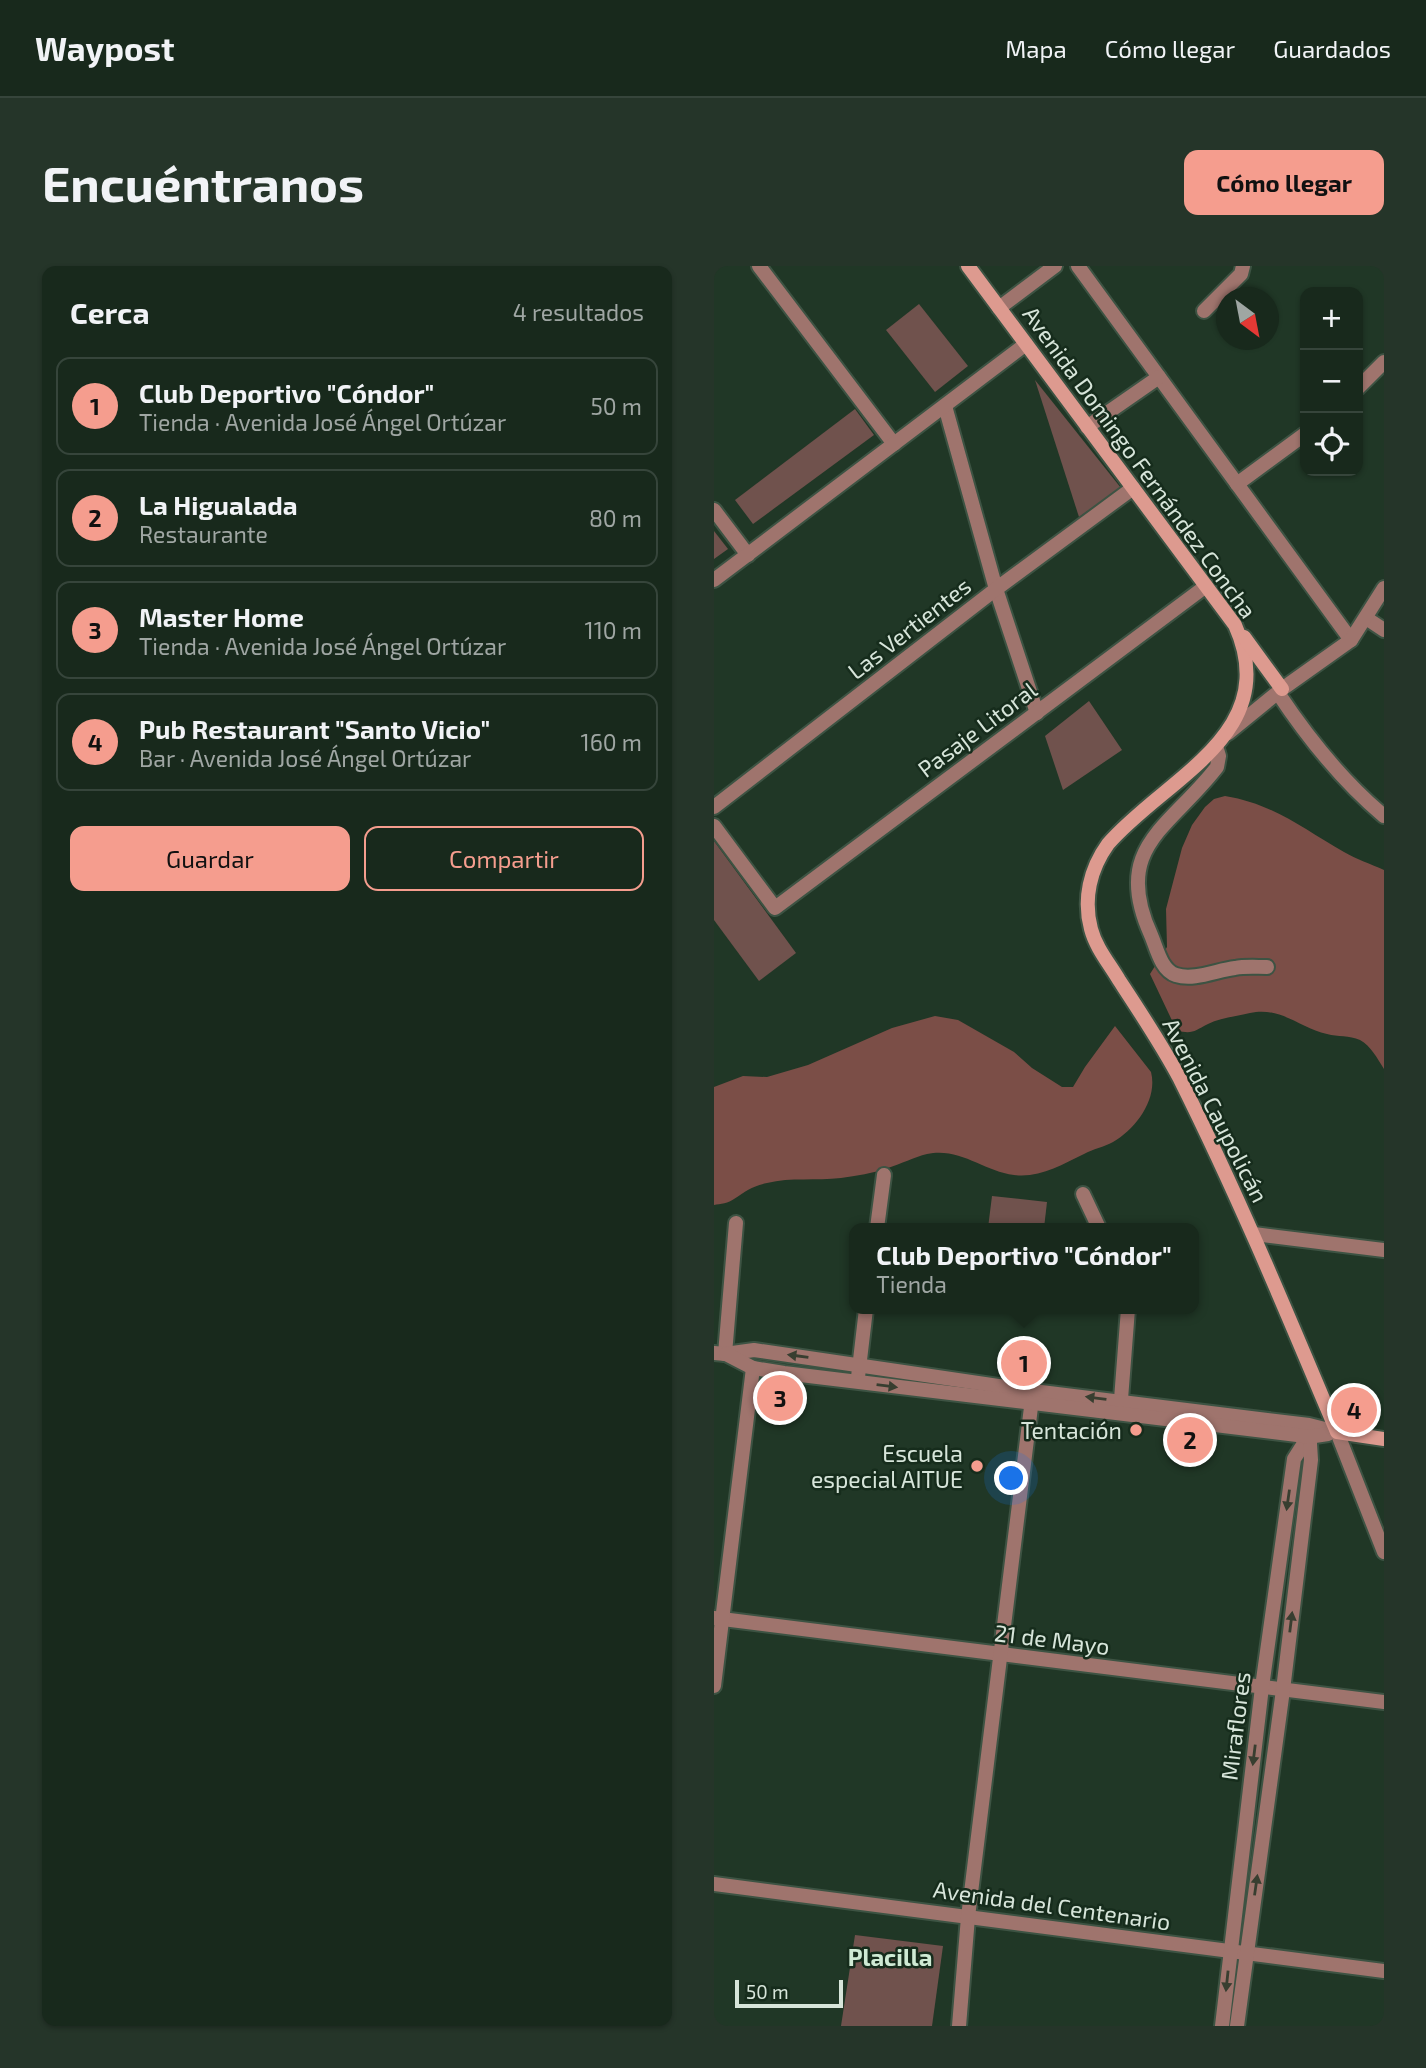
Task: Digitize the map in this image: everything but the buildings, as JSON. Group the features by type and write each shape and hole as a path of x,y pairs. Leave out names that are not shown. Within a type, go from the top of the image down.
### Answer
{"main road":[{"name":"Avenida Domingo Fernández Concha","path":"968,266 1235,625 1245,652 1247,681 1240,710 1227,733"},
{"path":"1235,625 1280,691"},
{"name":"Avenida Caupolicán","path":"1227,733 1216,746 1116,834 1100,854 1088,891 1088,919 1097,945 1178,1076 1254,1234 1337,1432"},
{"path":"1337,1432 1384,1438"}],"street":[{"path":"760,266 894,444"},
{"path":"999,308 1055,266"},
{"path":"1078,266 1350,640"},
{"path":"1203,311 1241,274 1243,266"},
{"path":"714,580 1026,344"},
{"path":"1363,383 1384,362"},
{"path":"1087,427 1159,377"},
{"path":"945,406 996,589 1037,713"},
{"path":"1237,484 1300,438"},
{"name":"Las Vertientes","path":"714,807 996,589 1133,488"},
{"path":"714,510 748,555"},
{"name":"Pasaje Litoral","path":"714,825 775,908 1206,586"},
{"path":"1227,733 1350,640 1384,588"},
{"path":"1366,618 1384,630"},
{"path":"1280,691 1313,743 1384,816"},
{"path":"1216,746 1219,757 1217,766 1149,841 1140,860 1136,877 1140,910 1166,969 1178,975 1208,974 1239,967 1267,967"},
{"path":"878,1223 884,1175"},
{"path":"1083,1194 1097,1223"},
{"path":"719,1353 736,1223"},
{"path":"1254,1234 1384,1250"},
{"path":"858,1382 865,1314"},
{"path":"1120,1408 1128,1314"},
{"path":"719,1353 754,1350 859,1365 1032,1397"},
{"path":"719,1353 753,1368 858,1382 1032,1397 1308,1431 1337,1432"},
{"path":"714,1686 718,1619 753,1368"},
{"path":"959,2026 968,1917 1032,1397"},
{"name":"Miraflores","path":"1222,2026 1262,1688 1294,1459 1308,1431"},
{"name":"Miraflores","path":"1237,2026 1311,1460 1308,1431"},
{"name":"Avenida Caupolicán","path":"1337,1432 1384,1552"},
{"name":"21 de Mayo","path":"718,1619 1384,1702"},
{"name":"Avenida del Centenario","path":"714,1884 1384,1971"}],"shaded area":[{"path":"919,304 968,366 935,392 886,330"},
{"path":"1035,380 1121,488 1079,517"},
{"path":"855,409 874,435 753,524 735,500"},
{"path":"714,531 728,549 714,559"},
{"path":"1089,701 1122,750 1063,790 1045,736"},
{"path":"1225,796 1273,811 1349,855 1384,870 1384,1069 1371,1049 1360,1040 1317,1031 1271,1012 1223,1019 1191,1032 1177,1031 1150,974 1167,947 1166,909 1182,848 1192,825 1205,807 1214,799"},
{"path":"714,841 796,953 759,981 714,920"},
{"path":"935,1016 958,1020 1014,1052 1032,1068 1062,1087 1073,1087 1115,1026 1151,1072 1148,1103 1130,1129 1113,1142 1042,1173 1014,1175 950,1154 927,1154 859,1175 767,1183 749,1189 730,1201 714,1205 714,1087 743,1076 767,1077 808,1065 892,1028"},
{"path":"992,1196 1047,1202 1045,1223 989,1223"},
{"path":"855,1935 943,1946 932,2026 841,2026"}],"place":[{"name":"Club Deportivo \"Cóndor\"","path":"1024,1363"},
{"name":"Master Home","path":"780,1398"},
{"name":"Pub Restaurant \"Santo Vicio\"","path":"1354,1410"},
{"name":"Tentación","path":"1136,1430"},
{"name":"La Higualada","path":"1190,1440"},
{"name":"Escuela especial AITUE","path":"977,1466"}],"district":[{"name":"Placilla","path":"890,1956"}]}
